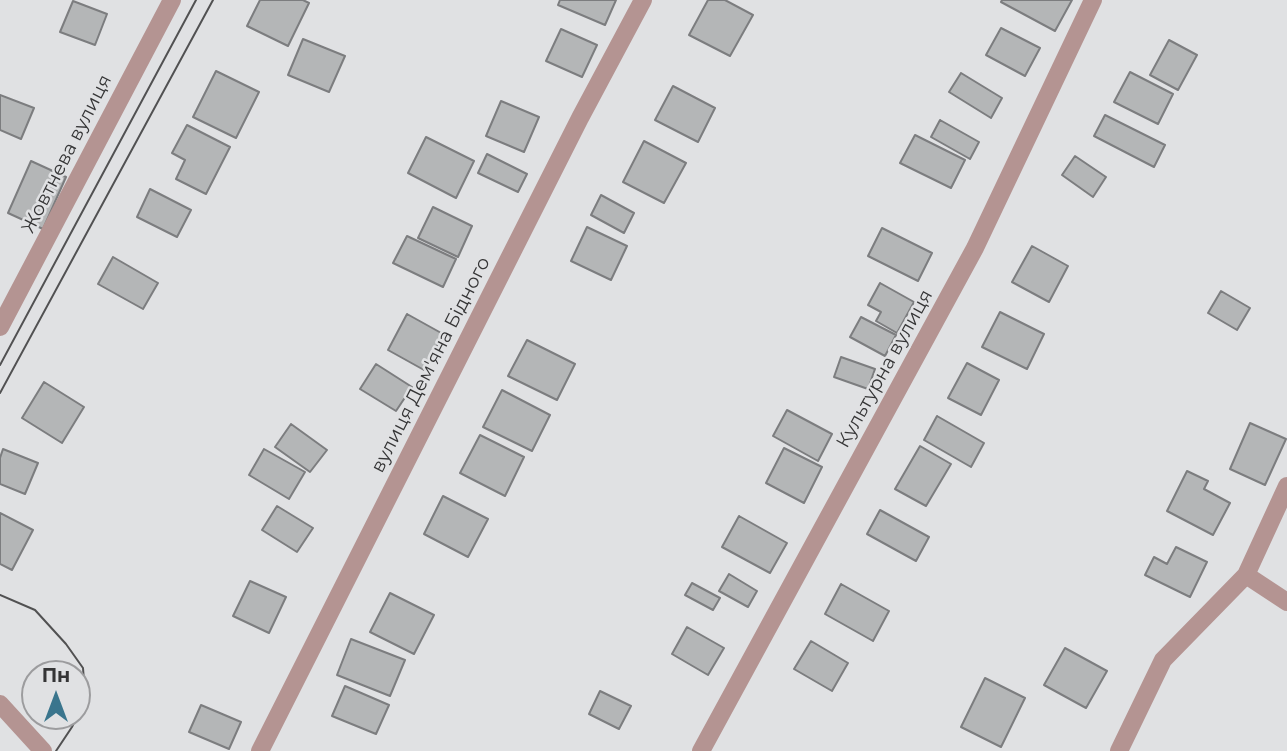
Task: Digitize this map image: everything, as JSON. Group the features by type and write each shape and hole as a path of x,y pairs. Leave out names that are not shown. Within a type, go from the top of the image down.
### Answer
{"street":[{"name":"Жовтнева вулиця","path":"0,327 172,0"},
{"name":"вулиця Дем'яна Бідного","path":"260,751 580,118 643,0"},
{"name":"Культурна вулиця","path":"701,751 975,248 1093,0"},
{"path":"1119,751 1163,660 1246,575 1287,486"},
{"path":"1246,575 1287,602"},
{"path":"0,704 43,751"}],"building":[{"path":"260,0 303,0 309,3 288,46 247,26"},
{"path":"560,0 616,0 605,25 558,5"},
{"path":"708,0 725,0 753,15 730,56 689,35"},
{"path":"1072,0 1055,31 1001,2"},
{"path":"73,1 107,14 95,45 60,32"},
{"path":"1001,28 1040,48 1025,76 986,55"},
{"path":"561,29 597,45 582,77 546,61"},
{"path":"303,39 345,56 329,92 288,75"},
{"path":"1169,40 1197,55 1178,90 1150,75"},
{"path":"216,71 259,92 236,138 193,117"},
{"path":"1130,72 1173,94 1158,124 1114,102"},
{"path":"961,73 1002,98 991,118 949,92"},
{"path":"673,86 715,108 698,142 655,120"},
{"path":"0,95 34,108 21,139 0,130"},
{"path":"501,101 539,117 524,152 486,136"},
{"path":"1105,115 1165,145 1154,167 1094,136"},
{"path":"940,120 979,142 970,159 931,137"},
{"path":"187,125 230,147 206,194 176,179 185,160 172,153"},
{"path":"915,135 965,160 951,188 900,163"},
{"path":"426,137 474,161 456,198 408,173"},
{"path":"644,141 686,163 664,203 623,182"},
{"path":"487,154 527,174 518,192 478,173"},
{"path":"1075,156 1106,177 1093,197 1062,175"},
{"path":"31,161 66,177 43,229 8,213"},
{"path":"150,189 191,210 177,237 137,217"},
{"path":"601,195 634,213 624,233 591,215"},
{"path":"433,207 472,226 458,257 418,238"},
{"path":"587,227 627,246 611,280 571,261"},
{"path":"882,228 932,253 918,281 868,256"},
{"path":"407,236 456,259 443,287 393,263"},
{"path":"1032,246 1068,266 1049,302 1012,282"},
{"path":"113,257 158,283 143,309 98,284"},
{"path":"880,283 914,302 897,333 876,321 881,312 868,305"},
{"path":"1221,291 1250,308 1237,330 1208,313"},
{"path":"1000,312 1044,334 1027,369 982,347"},
{"path":"407,314 443,334 424,370 388,350"},
{"path":"861,317 896,335 885,356 850,337"},
{"path":"527,340 575,364 557,400 508,376"},
{"path":"841,357 875,369 868,389 834,377"},
{"path":"967,363 999,380 981,415 948,398"},
{"path":"376,364 412,387 396,411 360,389"},
{"path":"44,382 84,407 62,443 22,418"},
{"path":"502,390 550,415 532,451 483,427"},
{"path":"787,410 832,434 818,461 773,436"},
{"path":"937,416 984,443 971,467 924,440"},
{"path":"1250,423 1286,439 1265,485 1230,469"},
{"path":"291,424 327,450 310,472 275,447"},
{"path":"480,435 524,457 505,496 460,473"},
{"path":"920,446 951,464 926,506 895,489"},
{"path":"784,448 822,467 804,503 766,483"},
{"path":"3,449 38,463 25,494 0,484 0,458"},
{"path":"264,449 305,472 289,499 249,475"},
{"path":"1187,471 1208,481 1204,489 1230,503 1213,535 1167,511"},
{"path":"443,496 488,519 468,557 424,534"},
{"path":"277,506 313,528 297,552 262,530"},
{"path":"880,510 929,537 916,561 867,534"},
{"path":"0,513 33,530 12,570 0,564"},
{"path":"739,516 787,543 770,573 722,547"},
{"path":"1176,547 1207,562 1190,597 1145,575 1154,557 1167,564"},
{"path":"729,574 757,591 748,607 719,591"},
{"path":"250,581 286,597 269,633 233,616"},
{"path":"692,583 720,598 713,610 685,595"},
{"path":"841,584 889,611 873,641 825,614"},
{"path":"390,593 434,615 414,654 370,632"},
{"path":"687,627 724,648 708,675 672,654"},
{"path":"351,639 405,660 390,696 337,675"},
{"path":"811,641 848,663 832,691 794,669"},
{"path":"1065,648 1107,671 1086,708 1044,685"},
{"path":"985,678 1025,698 1001,747 961,727"},
{"path":"345,686 389,705 376,734 332,716"},
{"path":"600,691 631,706 619,729 589,714"},
{"path":"201,705 241,722 229,749 189,732"}],"tram line":[{"path":"0,365 196,0"},
{"path":"0,393 213,0"},
{"path":"0,595 35,610 77,660"},
{"path":"56,751 70,730"}]}
